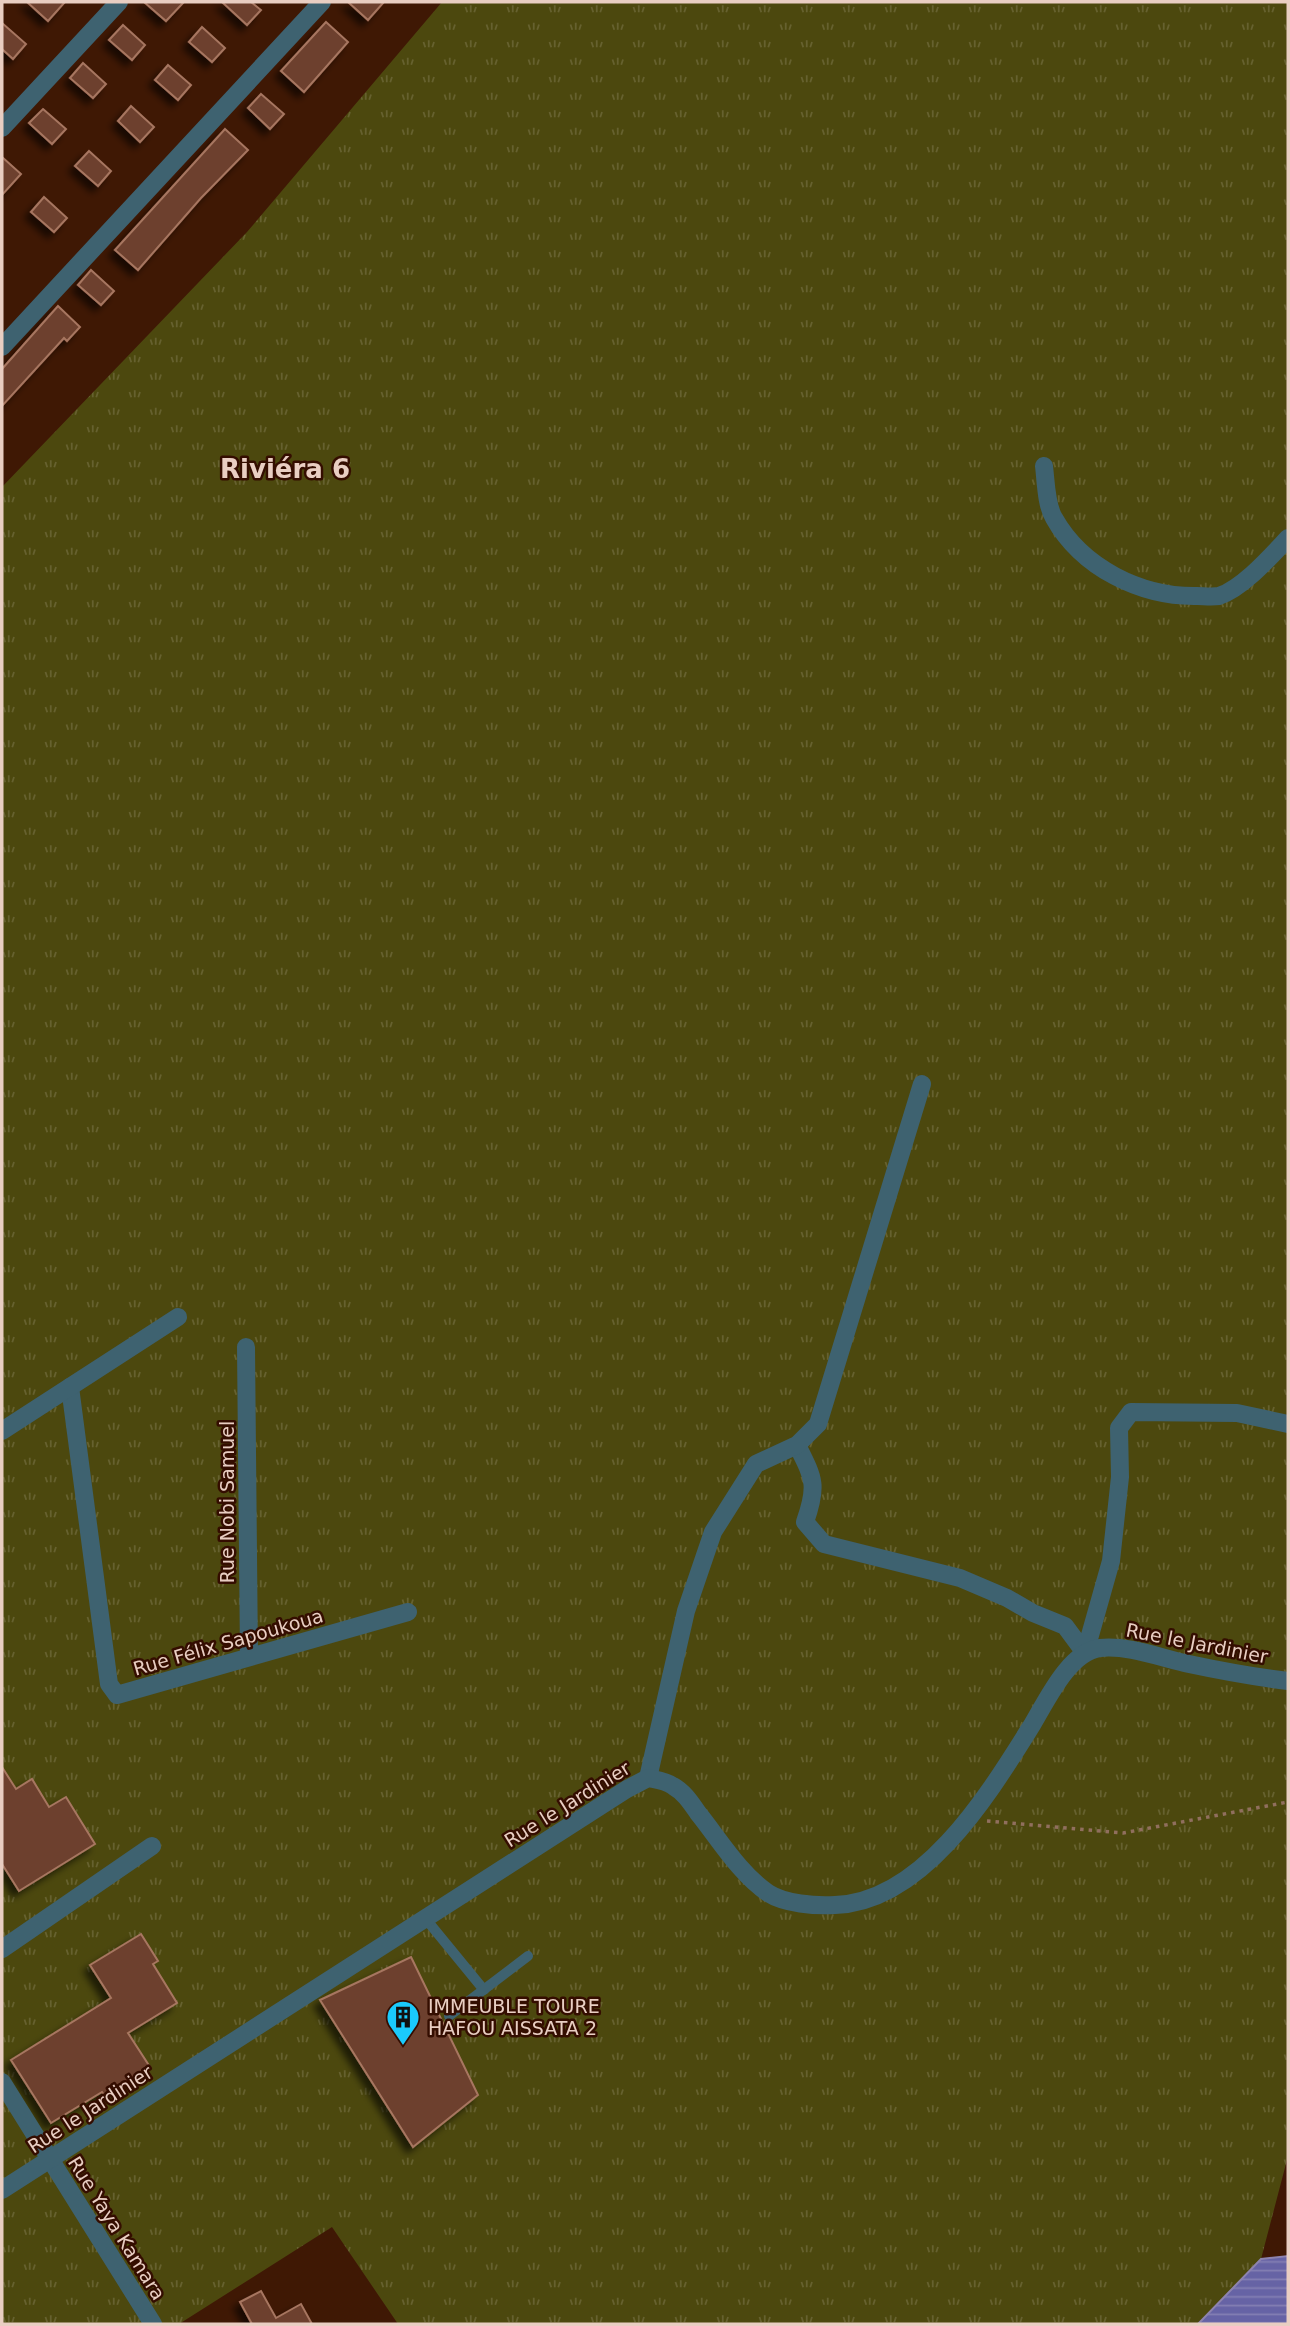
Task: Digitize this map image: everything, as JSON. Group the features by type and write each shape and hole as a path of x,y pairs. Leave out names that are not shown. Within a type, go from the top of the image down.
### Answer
{"street":[{"path":"2,128 119,2"},
{"path":"2,347 323,2"},
{"path":"1044,466 1052,516 1070,541 1099,568 1132,583 1175,596 1218,596 1252,576 1288,538"},
{"path":"648,1779 686,1611 713,1532 756,1464 797,1445 818,1424 922,1084"},
{"path":"2,1432 178,1317"},
{"name":"Rue Nobi Samuel","path":"246,1347 249,1657"},
{"name":"Rue Félix Sapoukoua","path":"70,1387 109,1684 117,1695 408,1612"},
{"path":"1085,1653 1111,1561 1120,1477 1119,1428 1131,1412 1237,1413 1288,1423"},
{"path":"797,1445 813,1478 813,1499 806,1522 824,1544 960,1578 1065,1626 1085,1653"},
{"name":"Rue le Jardinier","path":"2,2190 627,1789 648,1779 673,1785 685,1796 747,1874 769,1894 799,1903 837,1905 874,1897 906,1878 939,1853 968,1819 1016,1750 1064,1672 1085,1653 1101,1648 1125,1649 1234,1674 1288,1681"},
{"path":"2,1949 152,1846"},
{"name":"Rue Yaya Kamara","path":"2,2082 153,2324"}],"lane":[{"path":"425,1918 484,1990"},
{"path":"449,2017 528,1956"}],"path":[{"path":"968,1819 1123,1833 1288,1801"}],"green space":[{"path":"442,2 1288,2 1288,2156 1261,2259 1198,2324 398,2324 332,2227 179,2324 2,2324 2,487 247,232"}],"shaded area":[{"path":"1288,2256 1288,2324 1198,2324 1261,2259"}],"building":[{"path":"27,2 65,2 48,21"},
{"path":"144,2 184,2 166,21"},
{"path":"222,2 251,2 261,10 247,25"},
{"path":"348,2 384,2 368,20"},
{"path":"326,22 348,42 304,92 281,71"},
{"path":"2,23 26,44 13,59 2,49"},
{"path":"123,25 145,45 132,60 109,40"},
{"path":"202,27 225,48 212,62 189,42"},
{"path":"83,63 106,84 93,98 70,78"},
{"path":"168,65 191,85 178,100 155,80"},
{"path":"261,94 284,114 270,129 248,108"},
{"path":"131,106 154,127 140,142 118,121"},
{"path":"43,109 66,129 52,144 29,123"},
{"path":"225,129 248,150 201,198 138,270 115,250"},
{"path":"89,151 111,171 98,186 75,166"},
{"path":"2,157 21,174 2,195"},
{"path":"44,197 67,218 54,232 31,212"},
{"path":"91,270 114,291 101,305 78,285"},
{"path":"58,306 80,327 67,341 64,338 2,406 2,369"},
{"path":"2,1767 16,1789 32,1779 49,1807 66,1797 95,1844 19,1891 2,1864"},
{"path":"141,1934 158,1961 153,1964 177,2003 128,2033 150,2067 105,2096 102,2092 51,2123 11,2060 111,1998 90,1965"},
{"name":"IMMEUBLE TOURE HAFOU AISSATA 2","path":"411,1957 478,2095 413,2147 320,2000"},
{"path":"261,2291 276,2318 301,2304 312,2324 252,2324 240,2302"}],"place":[{"name":"IMMEUBLE TOURE HAFOU AISSATA 2","path":"403,2047"}],"district":[{"name":"Riviéra 6","path":"285,469"}]}
